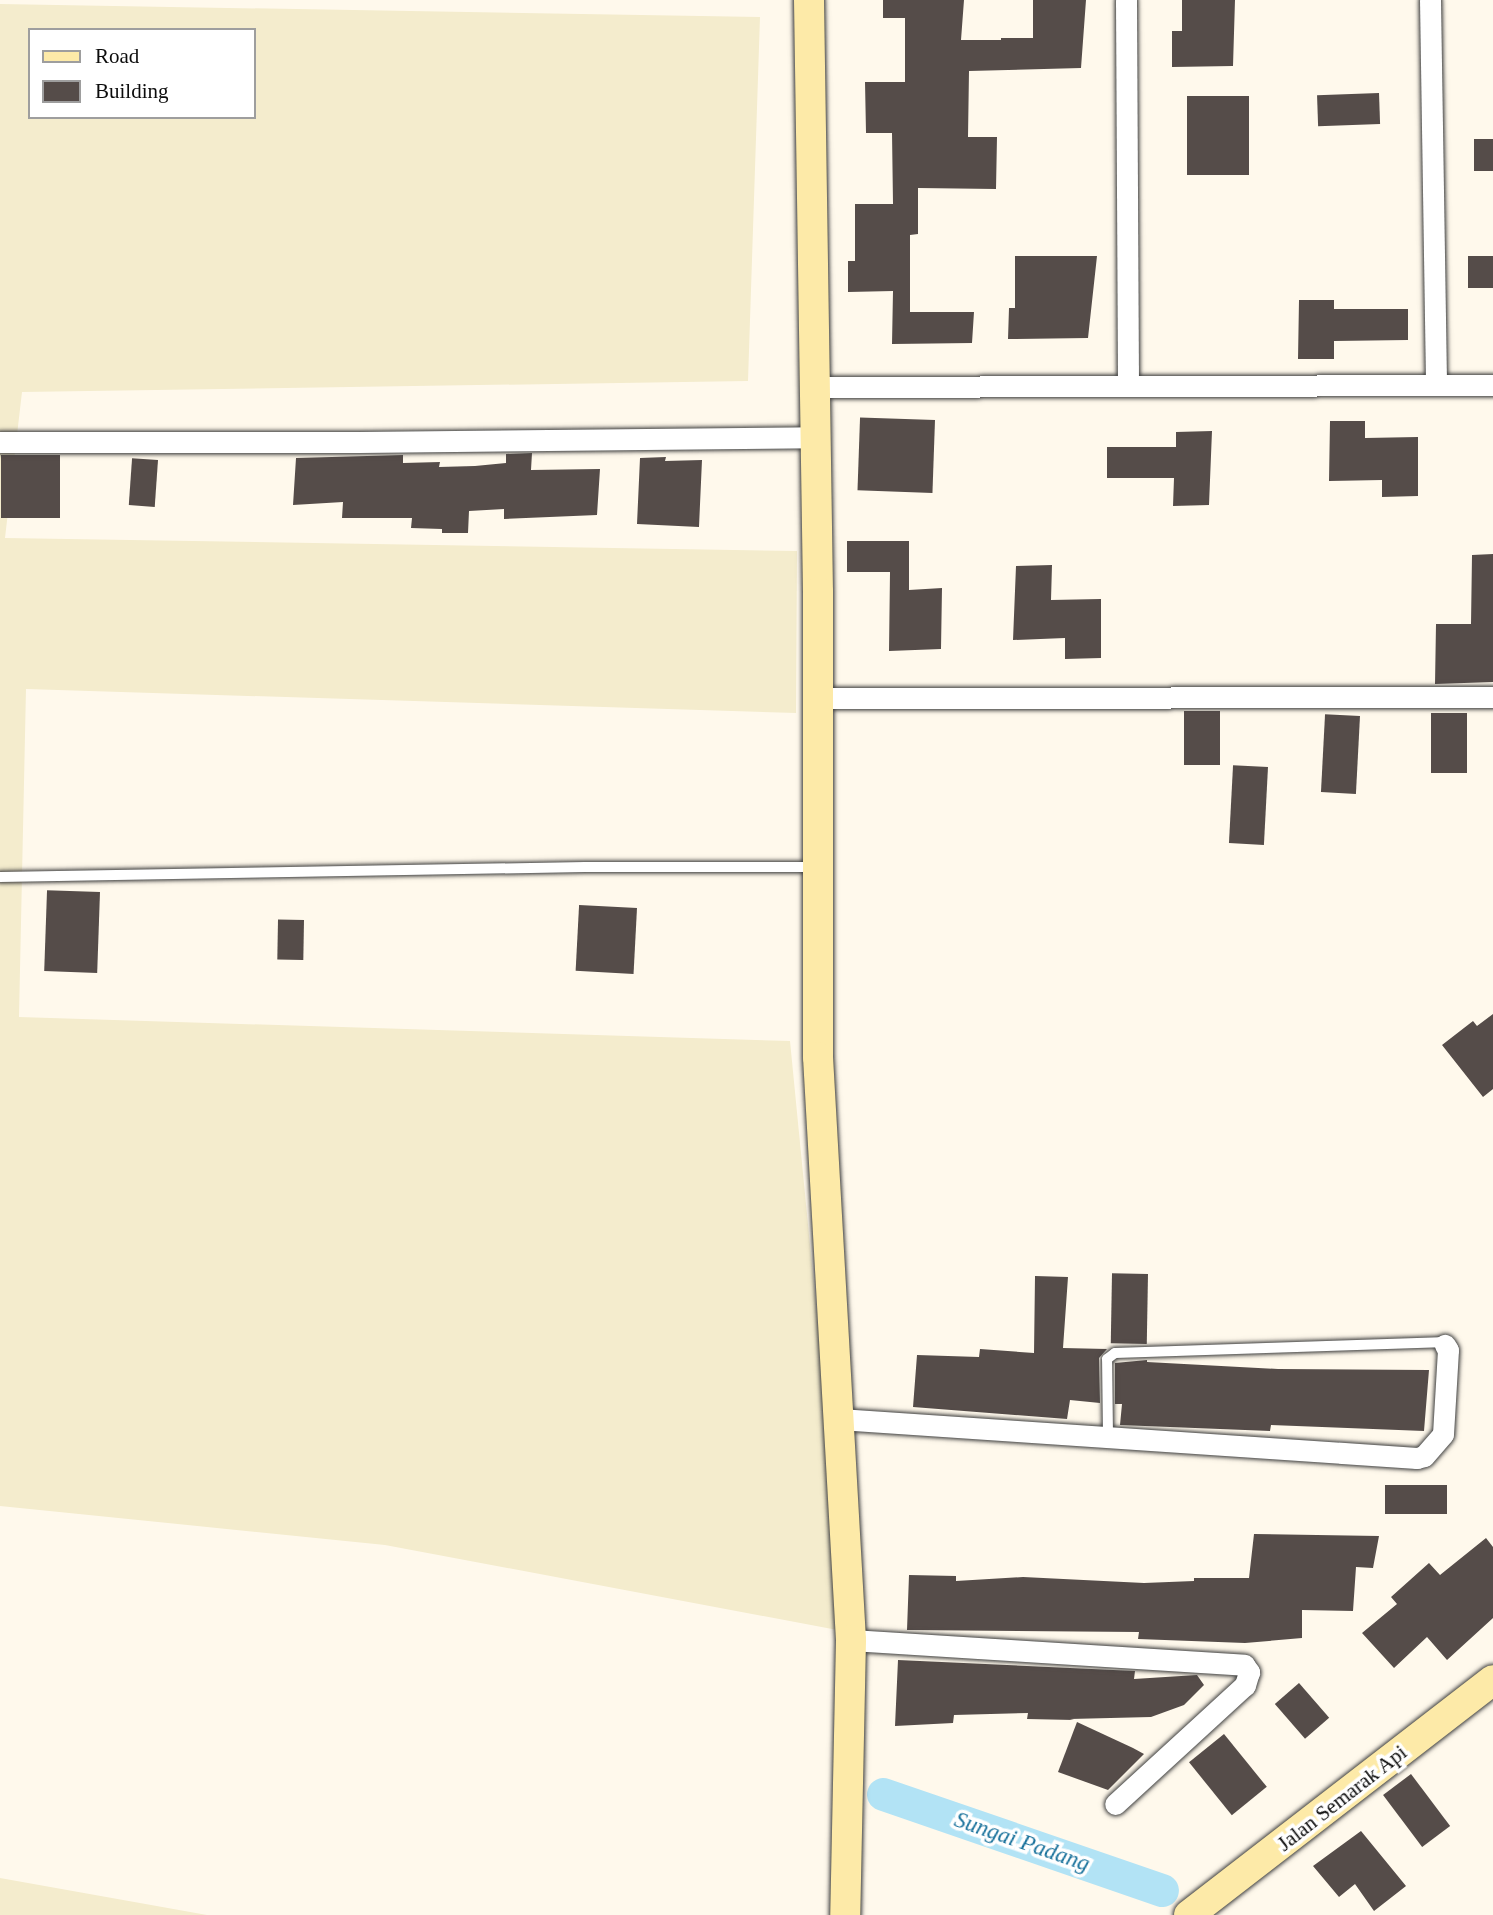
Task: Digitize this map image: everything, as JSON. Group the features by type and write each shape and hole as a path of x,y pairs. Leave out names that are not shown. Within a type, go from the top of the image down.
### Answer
{"street":[{"path":"809,0 816,387 818,1057 851,1640 845,1915"},
{"path":"1126,0 1128,385"},
{"path":"1430,0 1436,385"},
{"path":"816,387 1493,385"},
{"path":"0,442 359,442 816,437"},
{"path":"818,698 1493,697"},
{"path":"839,1419 1418,1458 1424,1456 1443,1434 1448,1350 1445,1345"},
{"path":"851,1640 1244,1665 1249,1672 1245,1685 1115,1804"},
{"name":"Jalan Semarak Api","path":"1189,1915 1493,1680"}],"lane":[{"path":"0,877 585,867 818,867"},
{"path":"1108,1436 1107,1359 1115,1353 1440,1342 1445,1345"}],"shaded area":[{"path":"0,4 760,17 748,381 22,392 5,538 797,551 796,713 26,689 19,1017 790,1041 848,1632 385,1545 0,1506"},
{"path":"0,1878 207,1915 0,1915"}],"building":[{"path":"883,0 964,0 961,40 1001,40 1033,38 1033,0 1086,0 1081,68 969,71 968,137 997,137 996,189 918,188 918,234 910,235 910,312 974,312 972,343 892,344 893,291 848,292 848,261 855,261 855,204 893,204 892,133 866,133 865,82 905,82 905,18 883,18"},
{"path":"1182,0 1235,0 1233,66 1172,67 1172,31 1182,31"},
{"path":"1379,93 1380,124 1318,126 1317,95"},
{"path":"1187,96 1249,96 1249,175 1187,175"},
{"path":"1474,139 1493,139 1493,171 1474,171"},
{"path":"1015,256 1097,256 1088,338 1008,339 1009,308 1015,308"},
{"path":"1468,256 1493,256 1493,288 1468,288"},
{"path":"1299,300 1334,300 1334,309 1408,309 1408,340 1334,341 1334,359 1298,359"},
{"path":"860,417 935,420 932,493 857,490"},
{"path":"1330,421 1365,421 1365,438 1418,437 1418,496 1382,497 1382,480 1329,481"},
{"path":"1212,431 1209,505 1173,506 1174,478 1107,478 1107,447 1176,447 1176,432"},
{"path":"532,453 531,470 600,469 597,515 504,519 504,509 469,511 468,533 442,533 442,529 411,528 412,518 342,518 343,502 293,505 296,458 403,455 403,463 440,462 439,467 506,463 506,454"},
{"path":"1,455 60,455 60,518 1,518"},
{"path":"666,457 665,461 702,460 699,527 637,524 640,458"},
{"path":"132,458 158,460 155,507 129,505"},
{"path":"847,541 909,541 909,590 942,588 941,649 889,651 890,572 847,572"},
{"path":"1493,554 1493,682 1435,684 1436,624 1471,624 1472,555"},
{"path":"1052,565 1051,600 1101,599 1101,658 1065,659 1065,638 1013,640 1016,566"},
{"path":"1184,711 1220,711 1220,765 1184,765"},
{"path":"1431,713 1467,713 1467,773 1431,773"},
{"path":"1325,714 1360,716 1356,794 1321,792"},
{"path":"1233,765 1268,767 1264,845 1229,843"},
{"path":"47,890 100,892 97,973 44,971"},
{"path":"579,905 637,908 634,974 576,971"},
{"path":"278,920 304,920 303,960 277,960"},
{"path":"1493,1014 1493,1089 1483,1097 1442,1045 1473,1021 1477,1026"},
{"path":"1112,1273 1148,1274 1147,1344 1111,1343"},
{"path":"1035,1276 1068,1277 1063,1348 1107,1349 1099,1358 1100,1403 1070,1400 1067,1419 913,1407 917,1355 979,1357 980,1349 1034,1353"},
{"path":"1147,1360 1278,1369 1429,1370 1424,1431 1271,1425 1270,1431 1120,1425 1122,1404 1115,1404 1115,1363"},
{"path":"1385,1485 1447,1485 1447,1514 1385,1514"},
{"path":"1254,1534 1379,1536 1373,1568 1356,1567 1353,1611 1302,1610 1302,1638 1245,1643 1138,1639 1139,1632 907,1630 909,1575 956,1576 956,1581 1023,1577 1144,1583 1194,1581 1194,1578 1249,1578"},
{"path":"1486,1538 1493,1547 1493,1618 1447,1660 1427,1637 1394,1668 1362,1633 1397,1604 1391,1597 1429,1563 1440,1575"},
{"path":"898,1660 1135,1671 1134,1679 1197,1675 1204,1685 1184,1705 1151,1717 1070,1719 1074,1720 1027,1719 1028,1713 954,1715 953,1723 895,1726"},
{"path":"1299,1683 1329,1718 1305,1739 1275,1704"},
{"path":"1077,1722 1144,1754 1108,1790 1058,1772"},
{"path":"1224,1734 1267,1787 1232,1815 1189,1762"},
{"path":"1411,1774 1450,1826 1422,1847 1383,1795"},
{"path":"1361,1831 1406,1886 1374,1911 1355,1884 1339,1897 1313,1866"}],"waterway":[{"name":"Sungai Padang","path":"883,1794 1162,1890"}]}
